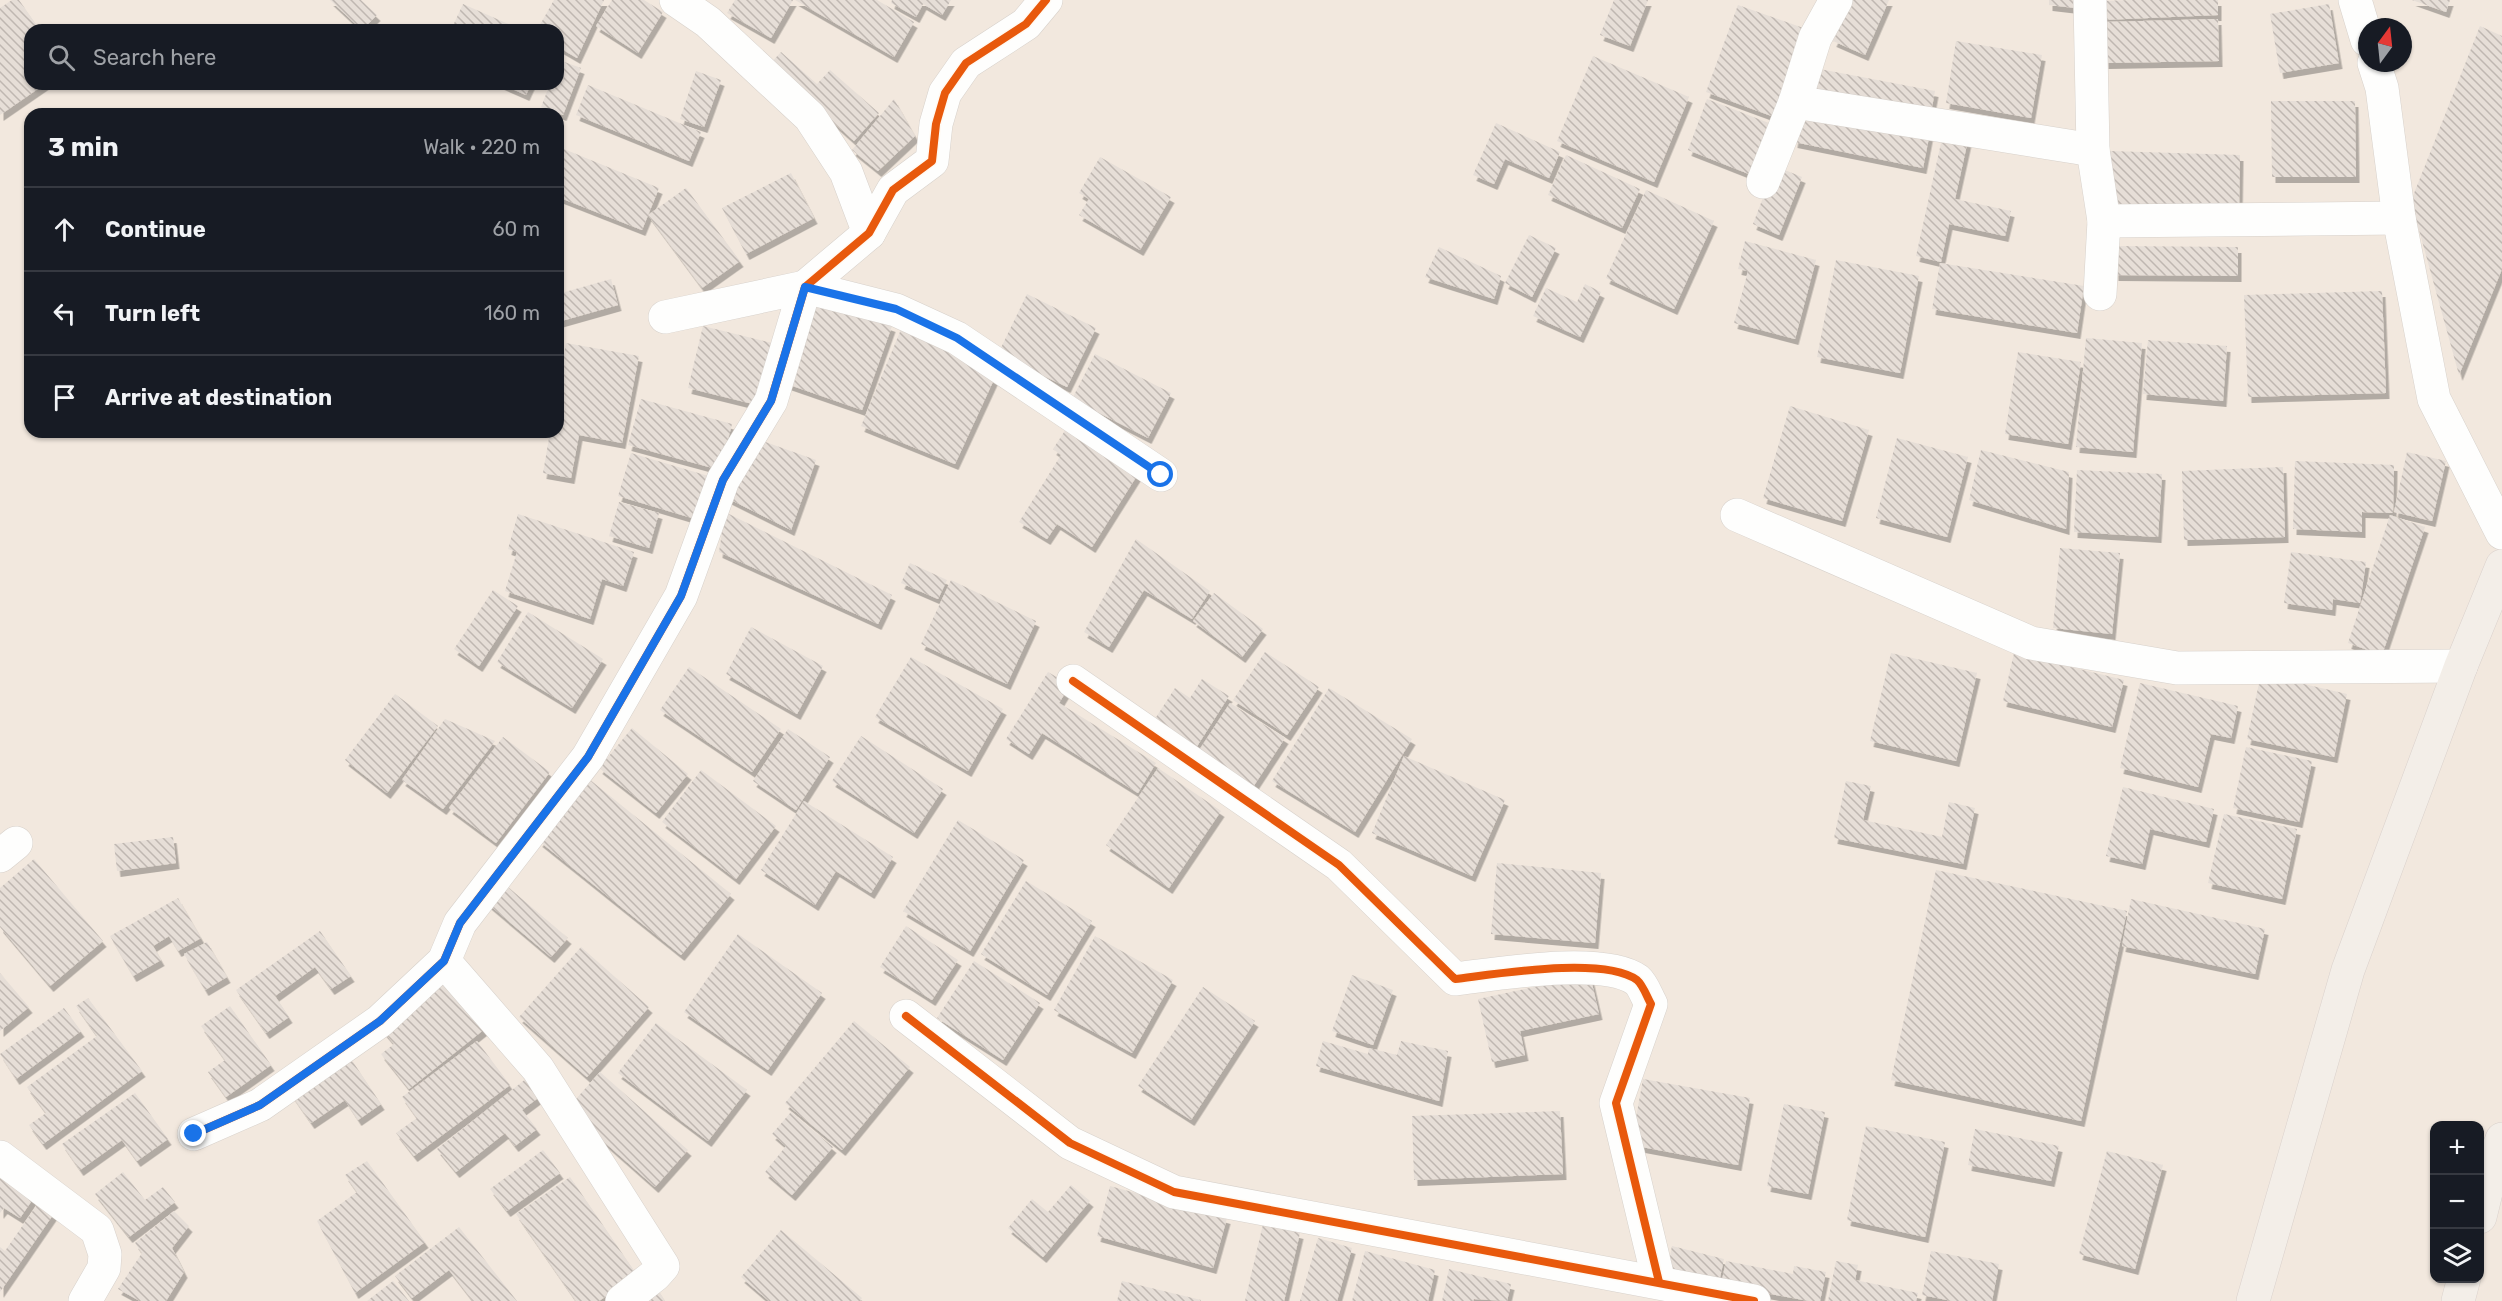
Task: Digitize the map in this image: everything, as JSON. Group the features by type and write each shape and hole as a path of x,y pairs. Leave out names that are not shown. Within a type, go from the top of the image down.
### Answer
{"main road":[{"path":"2253,1301 2348,970 2460,666 2502,566"},
{"path":"2484,1201 2494,1160 2502,1139"},
{"path":"2458,1301 2463,1283"}],"street":[{"path":"676,0 708,22 810,117 846,172 869,233"},
{"path":"194,1134 260,1105 380,1021 444,961 460,923 588,757 681,596 723,480 771,401 805,287 869,233 893,190 932,161 936,124 945,93 966,63 1026,24 1046,0"},
{"path":"1763,182 1795,102 1815,38 1836,0"},
{"path":"2090,0 2093,150 2104,221 2100,294"},
{"path":"2355,0 2360,18"},
{"path":"2377,72 2382,88 2399,218 2434,399 2502,533"},
{"path":"1795,102 2093,150"},
{"path":"2104,221 2399,218"},
{"path":"665,317 805,287 896,309 957,338 1161,475"},
{"path":"1737,515 2031,643 2176,668 2460,666"},
{"path":"1073,681 1339,865 1455,979 1533,970 1609,969 1638,981 1651,1004 1616,1103 1659,1282"},
{"path":"444,961 538,1069 663,1266 656,1275 622,1301"},
{"path":"906,1016 1070,1143 1174,1192 1754,1301"},
{"path":"0,1157 97,1230 105,1254 104,1268 85,1301"}],"shaded area":[{"path":"0,0 2502,0 2502,1301 0,1301"}],"building":[{"path":"12,0 19,0 36,24 24,24 24,90 36,90 0,115 0,8"},
{"path":"330,0 361,0 377,15 368,24 356,24"},
{"path":"554,0 604,0 577,58 564,50 564,24 540,24"},
{"path":"612,0 644,0 663,12 638,53 596,26"},
{"path":"735,0 793,0 771,38 727,13"},
{"path":"795,0 877,0 914,22 894,57"},
{"path":"892,0 951,0 942,15 923,4 916,17 891,3"},
{"path":"1614,0 1648,0 1630,46 1600,35"},
{"path":"1851,0 1889,0 1865,55 1833,41"},
{"path":"2049,0 2075,0 2075,8 2049,5"},
{"path":"2218,0 2218,15 2102,20 2101,1"},
{"path":"2412,0 2450,0 2446,12"},
{"path":"463,4 508,24 454,24"},
{"path":"2329,4 2339,63 2280,73 2270,14"},
{"path":"1738,5 1809,30 1777,118 1706,92"},
{"path":"2218,19 2219,61 2105,63 2104,22"},
{"path":"2480,26 2502,36 2502,269 2459,375 2411,201"},
{"path":"1956,41 2042,55 2031,118 1946,103"},
{"path":"781,52 817,84 830,70 879,113 854,141 769,65"},
{"path":"1593,56 1689,97 1654,182 1557,141"},
{"path":"564,62 581,68 564,112 564,108 541,107 548,90 564,90"},
{"path":"1809,67 1935,91 1929,123 1803,99"},
{"path":"696,71 721,80 704,127 680,119"},
{"path":"588,85 701,132 689,161 576,115"},
{"path":"515,90 528,90 526,95"},
{"path":"894,99 915,136 878,171 852,150"},
{"path":"1707,99 1774,125 1754,176 1688,150"},
{"path":"2271,101 2355,101 2356,177 2272,177"},
{"path":"1800,107 1930,132 1923,168 1794,142"},
{"path":"1496,123 1560,152 1549,178 1505,159 1494,184 1473,175"},
{"path":"1943,134 1968,140 1955,199 2011,211 2005,236 1949,224 1941,262 1916,256"},
{"path":"564,149 659,188 642,230 564,199"},
{"path":"2110,151 2240,155 2239,210 2108,205"},
{"path":"1566,155 1640,189 1622,228 1548,195"},
{"path":"1100,157 1171,197 1140,250 1079,215 1089,199 1079,193"},
{"path":"1775,166 1802,177 1779,235 1753,224"},
{"path":"791,173 814,218 746,254 722,208"},
{"path":"686,188 740,261 702,288 648,215"},
{"path":"1646,190 1714,221 1674,309 1606,278"},
{"path":"1529,235 1556,248 1532,297 1505,283"},
{"path":"1745,241 1816,260 1795,339 1734,323 1748,271 1738,269"},
{"path":"2114,246 2238,247 2238,276 2115,275"},
{"path":"1439,247 1501,276 1494,299 1425,277"},
{"path":"1836,260 1919,276 1900,373 1817,357"},
{"path":"1940,263 2084,286 2077,333 1932,309"},
{"path":"611,279 618,305 564,320 564,292"},
{"path":"1585,284 1601,292 1580,337 1533,316 1546,288 1577,302"},
{"path":"2382,291 2386,393 2248,397 2244,295"},
{"path":"1027,294 1096,328 1067,387 998,354"},
{"path":"813,298 892,326 862,410 784,383"},
{"path":"703,326 776,344 761,406 688,388"},
{"path":"902,327 997,373 955,464 861,426"},
{"path":"2086,338 2142,343 2133,452 2076,447"},
{"path":"2148,340 2227,346 2223,401 2143,394"},
{"path":"566,343 639,356 622,443 579,435 571,478 543,473 549,438 564,438"},
{"path":"2018,352 2081,362 2068,444 2005,434"},
{"path":"1095,354 1171,393 1148,438 1072,399"},
{"path":"641,399 732,424 720,470 628,445"},
{"path":"1790,406 1869,430 1842,521 1763,498"},
{"path":"1066,429 1138,474 1092,547 1057,524 1047,539 1019,522 1061,455 1053,449"},
{"path":"754,438 816,460 791,530 723,496"},
{"path":"1897,438 1968,457 1947,537 1876,518"},
{"path":"1981,450 2069,472 2066,529 1969,500"},
{"path":"2407,452 2446,461 2432,521 2394,512"},
{"path":"631,453 715,478 702,521 618,496"},
{"path":"2295,461 2394,465 2393,513 2362,512 2362,532 2293,529"},
{"path":"2283,467 2285,537 2184,540 2182,471"},
{"path":"2077,470 2162,474 2158,537 2074,532"},
{"path":"619,502 659,513 649,548 609,536"},
{"path":"725,512 892,595 878,624 719,552"},
{"path":"518,514 634,552 623,586 602,579 590,619 505,591 517,552 508,549"},
{"path":"2390,515 2425,527 2382,655 2348,643"},
{"path":"1136,539 1210,591 1192,619 1144,590 1109,647 1084,632"},
{"path":"2060,548 2120,553 2112,634 2053,628"},
{"path":"2291,552 2366,562 2360,603 2333,599 2332,610 2284,603"},
{"path":"910,563 947,580 938,599 901,583"},
{"path":"951,580 1036,621 1007,684 921,644"},
{"path":"493,590 518,606 479,666 454,649"},
{"path":"1214,593 1263,629 1242,657 1193,621"},
{"path":"528,612 603,659 572,708 497,662"},
{"path":"751,627 823,666 797,714 726,674"},
{"path":"1265,652 1319,687 1287,735 1233,700"},
{"path":"1891,653 1977,673 1956,761 1870,741"},
{"path":"2014,653 2124,680 2112,727 2003,701"},
{"path":"911,657 1003,709 968,771 875,717"},
{"path":"689,667 781,729 752,772 660,710"},
{"path":"1048,672 1070,685 1059,703 1156,763 1138,793 1042,733 1029,754 1006,739"},
{"path":"2261,674 2347,694 2334,757 2247,739"},
{"path":"1202,679 1229,696 1194,751 1151,725 1175,688 1190,698"},
{"path":"2140,683 2238,706 2231,738 2211,734 2198,787 2120,768"},
{"path":"1329,688 1412,739 1355,832 1272,781"},
{"path":"395,694 438,726 387,793 345,760"},
{"path":"1230,703 1285,738 1251,790 1196,755"},
{"path":"445,719 495,741 443,809 402,780"},
{"path":"632,728 688,774 656,813 599,768"},
{"path":"788,729 830,757 796,810 753,781"},
{"path":"861,736 943,789 914,833 832,781"},
{"path":"503,737 550,772 496,843 449,808"},
{"path":"2246,747 2312,761 2299,822 2233,808"},
{"path":"1404,756 1505,800 1472,876 1372,833"},
{"path":"1158,768 1221,811 1169,888 1106,845"},
{"path":"701,770 776,826 736,879 662,822"},
{"path":"589,779 731,894 681,955 539,841"},
{"path":"1846,781 1871,786 1863,820 1942,837 1949,802 1975,808 1963,864 1834,838"},
{"path":"2123,787 2214,809 2206,842 2150,829 2142,864 2106,856"},
{"path":"804,801 893,857 871,893 836,871 815,905 761,870"},
{"path":"2224,814 2297,829 2282,899 2208,883"},
{"path":"958,820 1024,860 970,951 903,911"},
{"path":"173,837 176,863 117,871 114,844"},
{"path":"34,859 103,941 50,986 0,927 0,888"},
{"path":"1497,863 1601,873 1595,943 1491,934"},
{"path":"1936,870 2127,911 2081,1121 1891,1080"},
{"path":"1026,881 1092,921 1047,995 981,954"},
{"path":"502,882 568,938 551,957 486,902"},
{"path":"178,898 201,938 178,951 169,936 153,946 161,960 133,976 110,936"},
{"path":"2131,899 2265,929 2255,974 2122,946"},
{"path":"906,926 958,960 932,1000 880,967"},
{"path":"320,931 351,976 331,989 315,967 275,996 289,1017 266,1033 236,990"},
{"path":"738,934 822,993 768,1070 684,1012"},
{"path":"1095,936 1173,980 1132,1053 1054,1010"},
{"path":"207,942 227,977 205,990 184,954"},
{"path":"581,947 649,1007 587,1077 519,1017"},
{"path":"974,961 1040,1003 1003,1060 937,1018"},
{"path":"448,970 491,1024 409,1089 381,1054 394,1044 379,1026"},
{"path":"0,973 29,1007 0,1031"},
{"path":"1352,975 1393,990 1373,1045 1332,1031"},
{"path":"1590,975 1599,1014 1520,1031 1525,1055 1492,1062 1478,999"},
{"path":"1203,987 1255,1021 1191,1120 1138,1086"},
{"path":"88,998 142,1071 43,1144 29,1125 46,1113 27,1087 97,1036 76,1006"},
{"path":"230,1006 271,1065 226,1097 208,1072 225,1060 201,1026"},
{"path":"64,1008 81,1031 16,1079 0,1054"},
{"path":"854,1021 910,1067 842,1150 785,1103"},
{"path":"656,1023 747,1090 708,1141 618,1073"},
{"path":"477,1041 510,1085 414,1156 396,1133 417,1118 402,1097"},
{"path":"1323,1041 1368,1054 1369,1048 1397,1055 1401,1041 1448,1051 1439,1101 1316,1066"},
{"path":"349,1056 381,1104 358,1120 345,1100 311,1123 291,1094"},
{"path":"600,1072 688,1150 655,1187 567,1109"},
{"path":"527,1078 542,1095 522,1110 537,1129 515,1146 505,1133 456,1172 437,1149"},
{"path":"1643,1079 1750,1098 1738,1165 1631,1145"},
{"path":"135,1093 168,1139 137,1161 122,1140 80,1170 62,1144"},
{"path":"1784,1104 1825,1112 1808,1194 1767,1186"},
{"path":"1560,1111 1563,1174 1414,1180 1412,1116"},
{"path":"791,1112 833,1147 792,1195 765,1172 786,1146 772,1134"},
{"path":"1866,1126 1945,1142 1925,1237 1847,1220"},
{"path":"1975,1129 2059,1146 2051,1181 1968,1165"},
{"path":"543,1150 560,1173 507,1211 490,1189"},
{"path":"2107,1151 2163,1165 2135,1269 2079,1254"},
{"path":"367,1161 425,1242 355,1293 317,1221 357,1192 345,1175"},
{"path":"0,1169 37,1193 20,1218 4,1208 0,1213"},
{"path":"123,1172 145,1200 163,1187 175,1202 129,1237 95,1194"},
{"path":"570,1177 637,1275 599,1301 576,1301 516,1214"},
{"path":"1071,1185 1090,1201 1043,1257 1008,1228 1032,1199 1048,1212"},
{"path":"1110,1186 1227,1218 1213,1268 1097,1236"},
{"path":"41,1199 57,1209 0,1292 0,1247 5,1251"},
{"path":"174,1211 189,1226 172,1248 184,1272 166,1301 140,1301 118,1289 142,1253 135,1243"},
{"path":"1263,1224 1300,1233 1284,1301 1245,1301"},
{"path":"459,1227 517,1301 473,1301 449,1270 412,1298 395,1276"},
{"path":"781,1230 862,1298 860,1301 769,1301 741,1277"},
{"path":"1318,1238 1352,1248 1337,1301 1300,1301"},
{"path":"1672,1246 1724,1259 1718,1287 1666,1275"},
{"path":"1365,1251 1435,1270 1428,1301 1352,1301"},
{"path":"1931,1251 1999,1264 1992,1301 1952,1301 1922,1295"},
{"path":"1726,1261 1793,1274 1794,1266 1826,1272 1820,1301 1721,1285"},
{"path":"1836,1261 1858,1265 1855,1280 1918,1293 1916,1301 1828,1301"},
{"path":"1449,1269 1511,1284 1507,1301 1474,1299 1473,1301 1442,1301"},
{"path":"393,1281 409,1301 367,1301"},
{"path":"1122,1281 1201,1300 1201,1301 1117,1301"},
{"path":"656,1287 665,1301 634,1301"}],"cycle path":[{"path":"194,1134 260,1105 380,1021 444,961 460,923 588,757 681,596 723,480 771,401 805,287 869,233 893,190 932,161 936,124 945,93 966,63 1026,24 1046,0"},
{"path":"1073,681 1339,865 1455,979 1522,971 1576,968 1621,973 1639,982 1651,1004 1616,1103 1659,1282"},
{"path":"906,1016 1070,1143 1174,1192 1754,1301"}],"route":[{"path":"194,1134 260,1105 380,1021 444,961 460,923 588,757 681,596 723,480 771,401 805,287 896,309 957,338 1161,475"}]}
